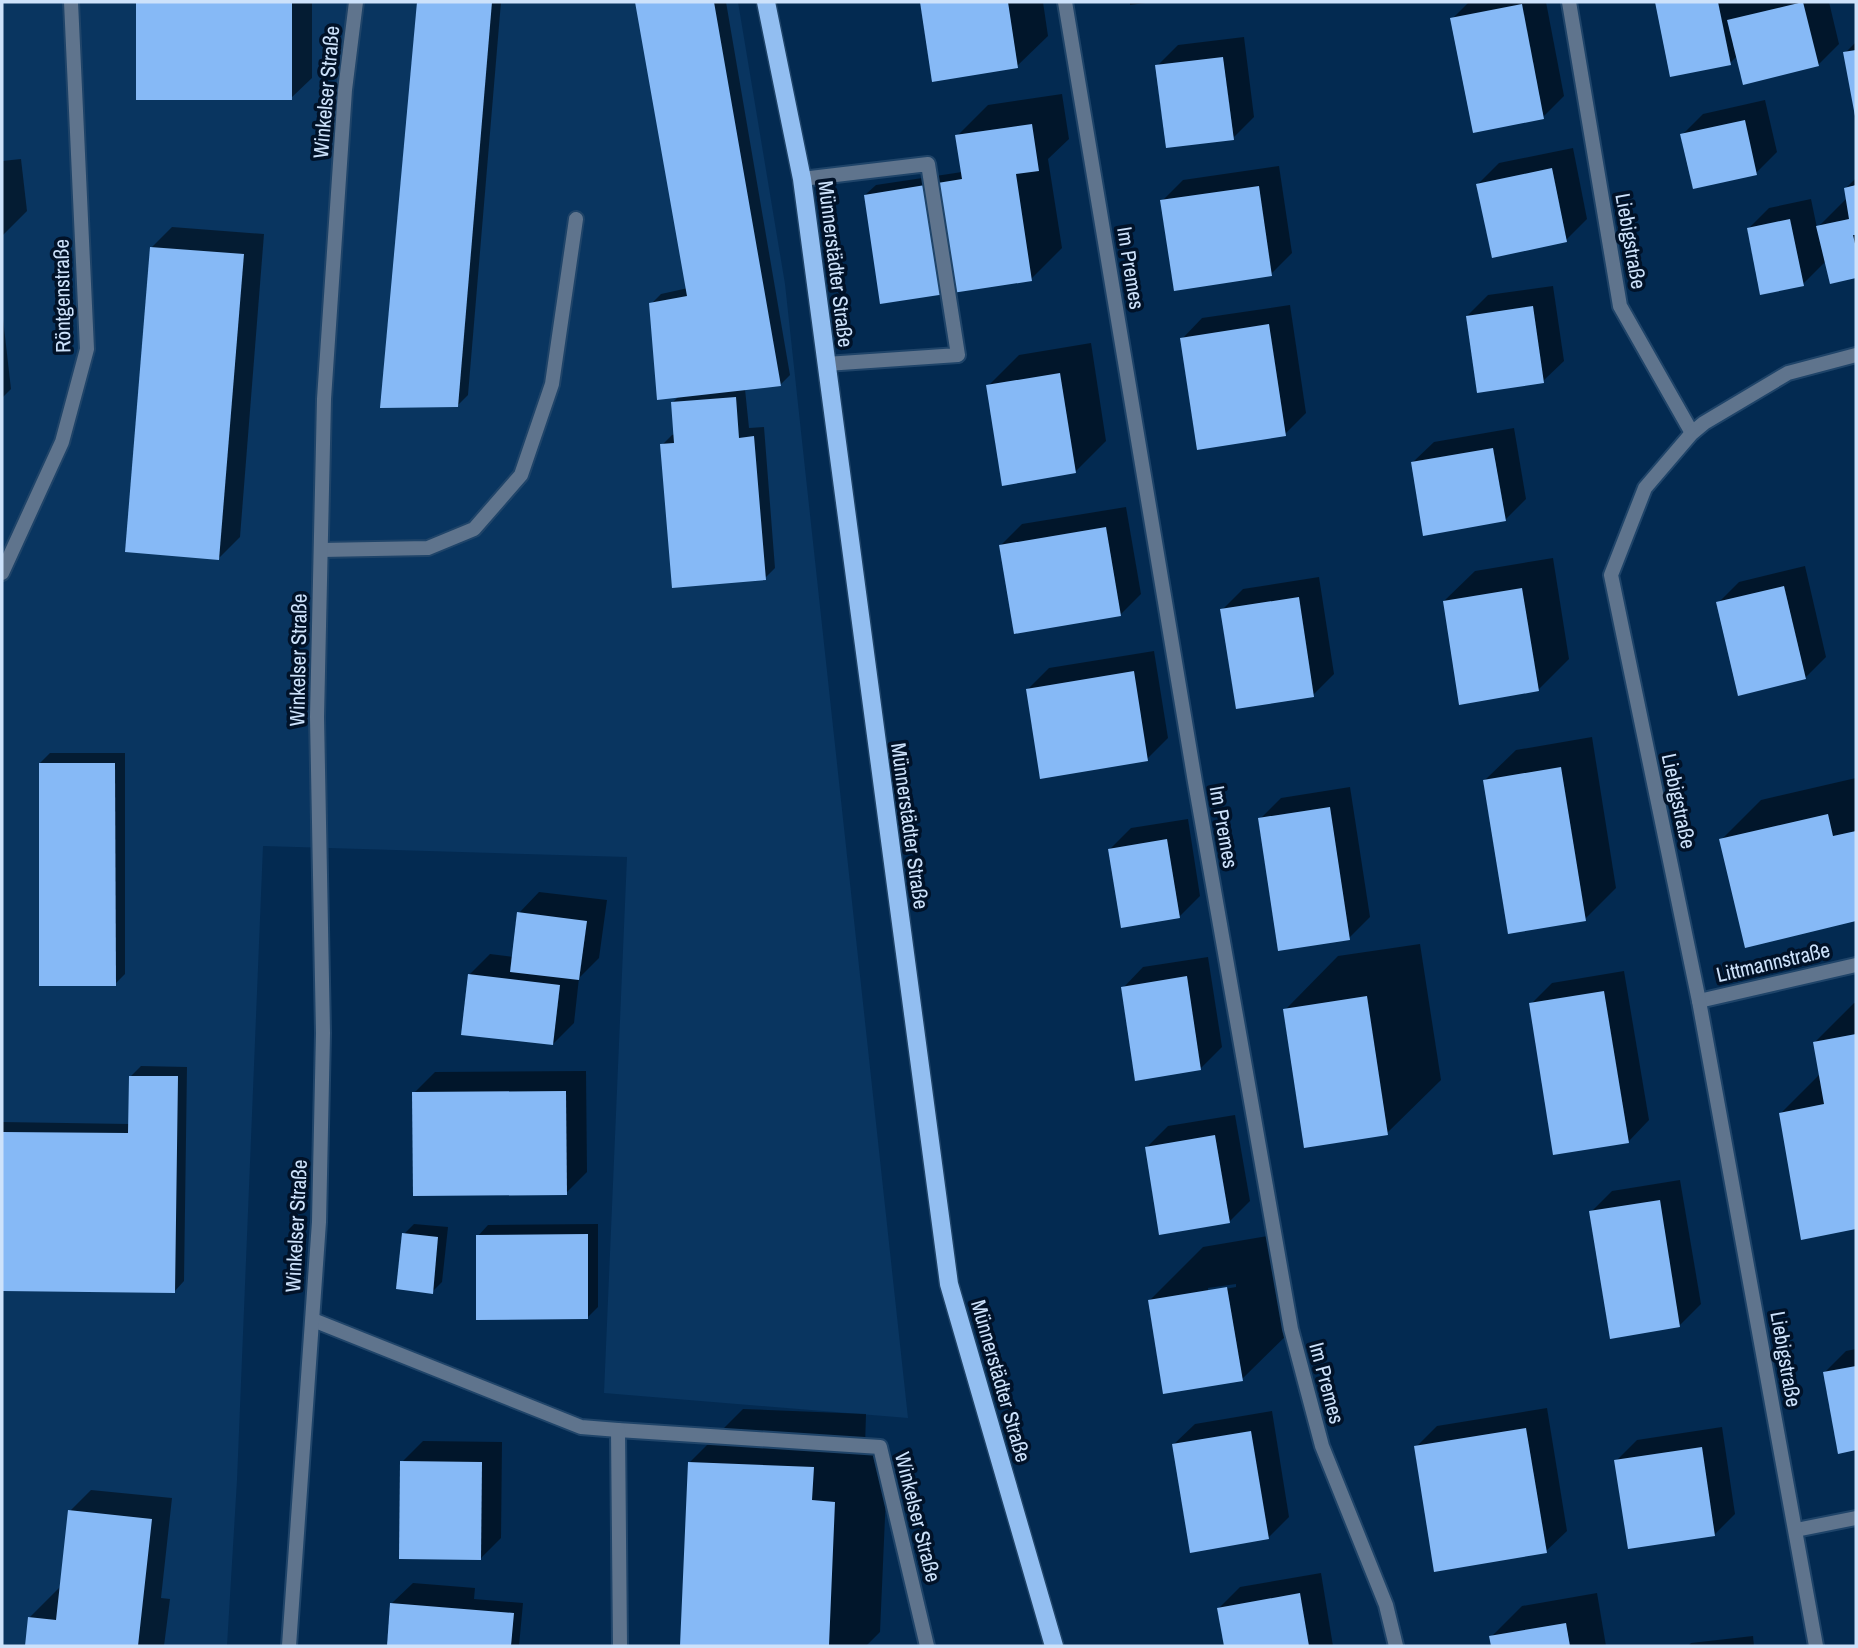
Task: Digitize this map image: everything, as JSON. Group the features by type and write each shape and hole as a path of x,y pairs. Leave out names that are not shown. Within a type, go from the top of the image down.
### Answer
{"main road":[{"name":"Münnerstädter Straße","path":"766,2 803,179 949,1284 1054,1646"}],"street":[{"name":"Röntgenstraße","path":"2,573 62,442 87,349 71,2"},
{"name":"Winkelser Straße","path":"289,1646 319,1222 323,1034 317,717 324,399 345,90 356,2"},
{"name":"Im Premes","path":"1065,2 1195,782 1291,1329 1322,1447 1386,1605 1396,1646"},
{"name":"Liebigstraße","path":"1569,2 1620,306 1692,433 1645,488 1611,575 1699,1001 1816,1646"},
{"path":"803,179 928,164 958,355 826,364"},
{"path":"321,550 428,548 474,529 521,475 552,384 576,219"},
{"path":"1692,433 1704,423 1788,373 1856,355"},
{"name":"Littmannstraße","path":"1699,1001 1856,965"},
{"name":"Winkelser Straße","path":"313,1320 581,1427 880,1447 927,1646"},
{"path":"618,1430 620,1646"},
{"path":"1796,1531 1856,1517"}],"shaded area":[{"path":"2,2 738,2 785,284 908,1418 604,1393 627,857 263,846 237,1480 227,1646 2,1646"}],"building":[{"path":"136,2 292,2 292,100 136,100"},
{"path":"417,2 492,2 458,407 380,408"},
{"path":"635,2 714,2 781,386 657,400 649,303 687,296"},
{"path":"920,2 1008,2 1018,68 932,82"},
{"path":"1655,2 1718,2 1731,65 1670,77"},
{"path":"1803,2 1819,66 1743,85 1727,20"},
{"path":"1522,4 1544,119 1473,133 1450,18"},
{"path":"1856,50 1856,116 1855,116 1843,52"},
{"path":"1223,57 1234,140 1166,148 1155,65"},
{"path":"1745,120 1757,175 1693,189 1680,134"},
{"path":"1032,124 1039,171 1016,174 1032,281 880,304 864,195 962,179 955,135"},
{"path":"1552,168 1567,242 1492,258 1476,184"},
{"path":"1856,185 1856,235 1853,235 1856,278 1830,284 1816,226 1849,219 1844,188"},
{"path":"1259,186 1272,276 1174,291 1160,200"},
{"path":"1790,219 1804,286 1760,295 1747,228"},
{"path":"150,247 244,254 219,560 125,552"},
{"path":"1533,306 1544,383 1477,393 1466,316"},
{"path":"1269,324 1286,436 1197,450 1180,338"},
{"path":"1060,373 1076,473 1002,486 986,385"},
{"path":"736,397 739,438 754,436 766,580 672,588 660,444 674,443 671,402"},
{"path":"1493,448 1506,521 1423,536 1411,462"},
{"path":"1106,527 1121,616 1014,634 999,545"},
{"path":"1784,586 1806,679 1738,696 1716,602"},
{"path":"1522,588 1539,691 1459,705 1443,601"},
{"path":"1299,597 1314,697 1236,709 1220,609"},
{"path":"1134,671 1148,761 1040,779 1026,689"},
{"path":"39,763 115,763 116,986 39,986"},
{"path":"1561,767 1586,921 1508,934 1483,780"},
{"path":"1330,807 1350,940 1278,951 1258,818"},
{"path":"1828,814 1833,836 1856,831 1856,921 1745,948 1719,839"},
{"path":"1167,839 1180,918 1121,928 1108,849"},
{"path":"517,912 587,921 579,980 510,972"},
{"path":"468,974 560,985 553,1045 461,1035"},
{"path":"1187,976 1201,1070 1135,1081 1121,987"},
{"path":"1604,991 1629,1143 1553,1155 1529,1003"},
{"path":"1367,996 1388,1135 1304,1148 1283,1009"},
{"path":"1856,1034 1856,1229 1801,1240 1779,1113 1824,1104 1813,1042"},
{"path":"129,1076 178,1076 175,1293 2,1291 2,1132 128,1133"},
{"path":"566,1091 567,1195 413,1196 412,1092"},
{"path":"1215,1135 1230,1223 1159,1235 1145,1147"},
{"path":"1660,1200 1680,1327 1610,1339 1589,1211"},
{"path":"402,1233 438,1237 433,1294 396,1289"},
{"path":"588,1234 588,1319 476,1320 476,1235"},
{"path":"1227,1287 1243,1381 1163,1394 1148,1300"},
{"path":"1856,1366 1856,1450 1838,1454 1823,1372"},
{"path":"1526,1428 1547,1553 1434,1572 1414,1446"},
{"path":"1251,1431 1269,1539 1190,1553 1172,1444"},
{"path":"1702,1447 1715,1536 1628,1549 1614,1460"},
{"path":"400,1461 482,1462 481,1560 399,1559"},
{"path":"688,1462 814,1467 812,1500 835,1502 829,1646 680,1646"},
{"path":"68,1510 152,1519 138,1646 25,1646 28,1617 56,1620"},
{"path":"1300,1593 1309,1646 1224,1646 1217,1608"},
{"path":"390,1603 514,1613 511,1646 387,1646"},
{"path":"1566,1623 1570,1646 1491,1646 1489,1636"}]}
